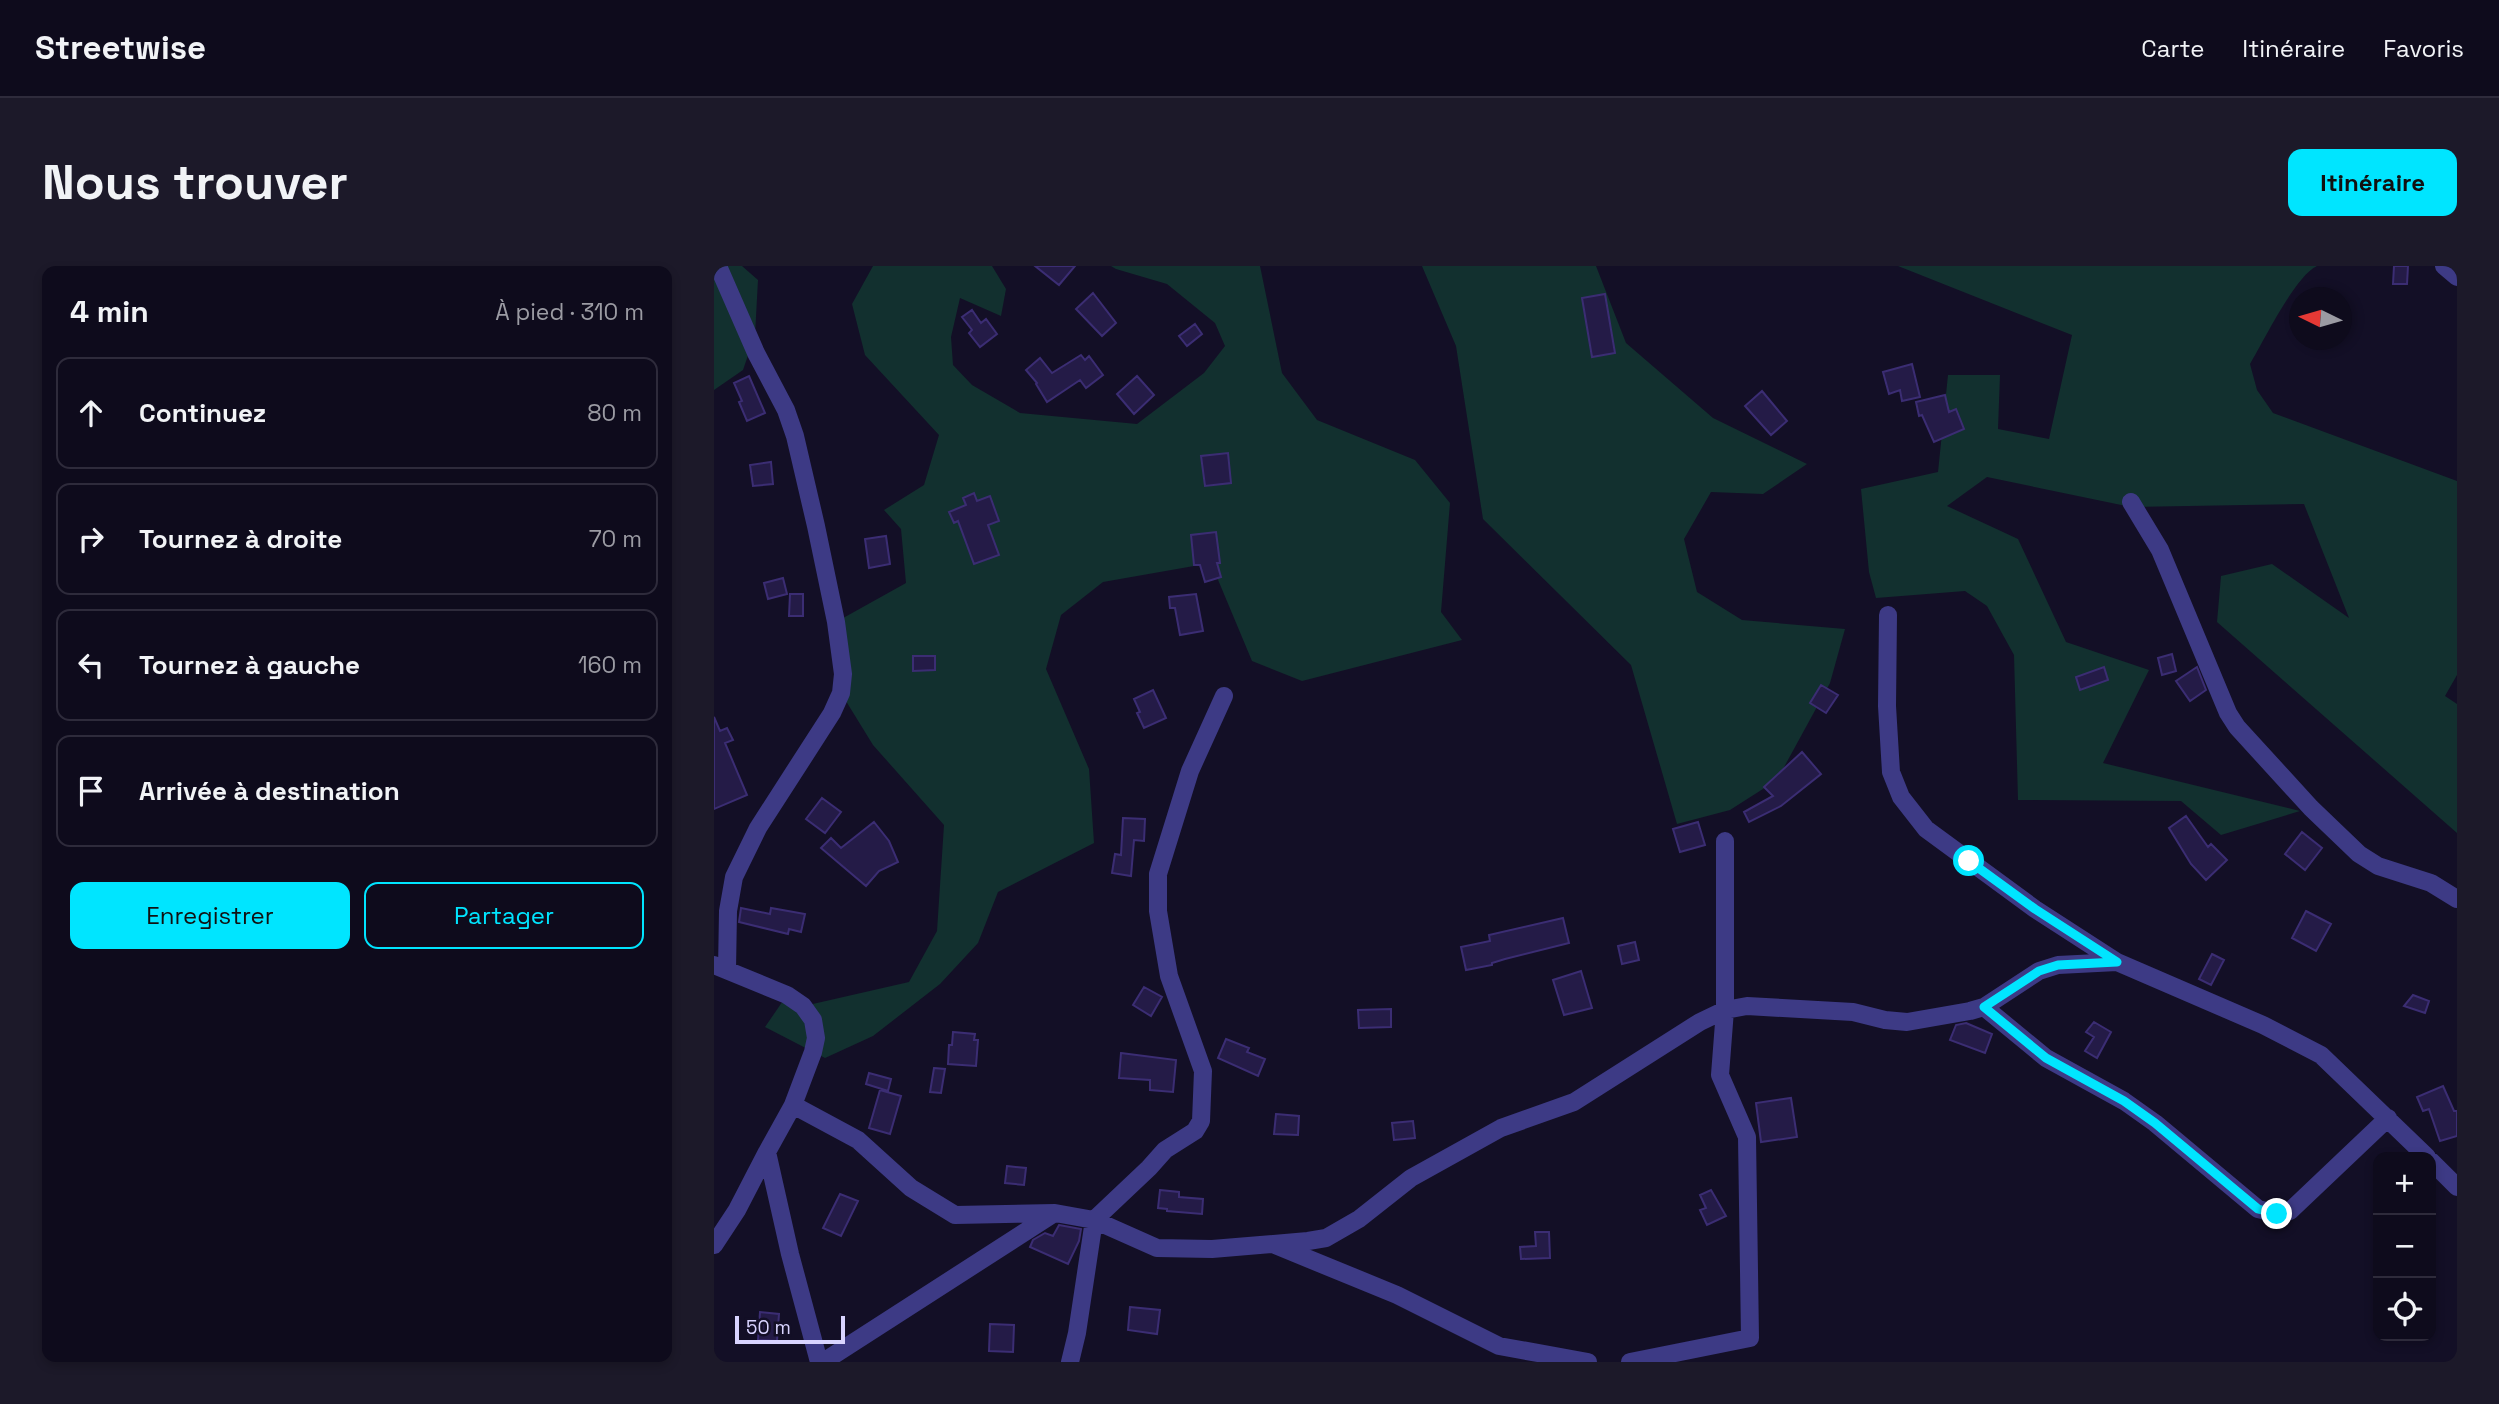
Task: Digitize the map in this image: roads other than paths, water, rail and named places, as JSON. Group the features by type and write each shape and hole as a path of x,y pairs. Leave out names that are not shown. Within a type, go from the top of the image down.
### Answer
{"street":[{"path":"714,1245 737,1210 793,1105 816,1038 813,1020 803,1006 787,995 720,967 734,877 758,828 832,713 841,693 843,674 836,622 794,436 786,410 756,353 718,266"},
{"path":"2444,266 2457,277"},
{"path":"2131,502 2160,550 2228,713 2237,727 2311,808 2360,854 2378,866 2431,883 2457,900"},
{"path":"1888,615 1887,706 1891,772 1901,797 1926,829 2035,909 2117,962 2263,1025 2321,1055 2422,1152"},
{"path":"1070,1362 1094,1220 1149,1168 1164,1150 1195,1131 1201,1121 1203,1071 1169,976 1158,911 1158,874 1190,771 1224,696"},
{"path":"1630,1362 1750,1338 1747,1137 1720,1075 1725,1010 1725,841"},
{"path":"793,1105 858,1140 911,1188 955,1215 1055,1213 1094,1220 1157,1248 1212,1249 1325,1238 1359,1219 1411,1178 1501,1128 1574,1102 1725,1010 1746,1006 1853,1012 1907,1022 1970,1012 1984,1007 2039,971 2058,965 2117,962"},
{"path":"1984,1007 2046,1058 2124,1101 2155,1123 2258,1209 2277,1214 2290,1211 2388,1118"},
{"path":"767,1152 790,1254 821,1362 1055,1213"},
{"path":"2436,1166 2457,1187"},
{"path":"1269,1243 1396,1295 1499,1346 1588,1362"}]}
